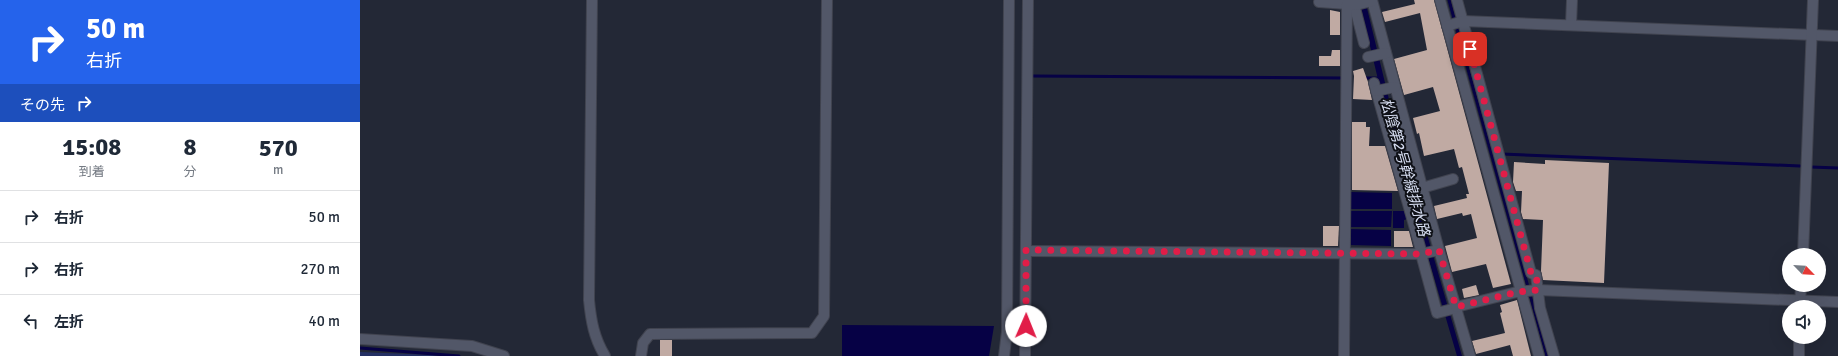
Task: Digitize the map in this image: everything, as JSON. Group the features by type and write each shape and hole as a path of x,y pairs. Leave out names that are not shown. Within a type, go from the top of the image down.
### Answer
{"street":[{"path":"592,0 588,300 591,324 605,356"},
{"path":"641,356 643,343 650,334 812,334 824,316 827,0"},
{"path":"1004,356 1007,332 1009,0"},
{"path":"1026,356 1028,0"},
{"path":"1440,0 1539,356"},
{"path":"1457,0 1461,21 1531,273 1536,275 1536,290 1554,356"},
{"path":"1571,25 1572,0"},
{"path":"1803,248 1813,0"},
{"path":"1319,2 1352,4 1371,1 1392,88 1470,356"},
{"path":"1352,4 1364,43"},
{"path":"1344,356 1344,254 1352,4"},
{"path":"1448,25 1461,21 1838,36"},
{"path":"1369,57 1384,53"},
{"path":"1392,88 1376,88 1437,313 1522,291 1536,290 1782,303"},
{"path":"1388,130 1403,125"},
{"path":"1422,188 1453,179"},
{"path":"1026,250 1344,254 1422,254 1438,250"},
{"path":"1826,303 1838,302"},
{"path":"360,339 472,346 504,356"},
{"path":"1798,356 1799,344"}],"shaded area":[{"path":"360,352 433,355 441,356 360,356"}],"water":[{"name":"松陰第2号幹線排水路","path":"1359,0 1365,0 1393,116 1462,356 1457,356 1387,117"},
{"path":"1350,192 1392,193 1392,209 1350,209"},
{"path":"1350,211 1392,211 1391,227 1349,227"},
{"path":"1393,211 1404,211 1407,219 1404,220 1404,228 1393,228"},
{"path":"1349,229 1391,230 1391,246 1349,245"},
{"path":"842,325 994,326 989,356 842,356"}],"building":[{"path":"1414,0 1434,0 1511,284 1493,288 1486,264 1452,272 1445,246 1477,238 1471,214 1463,216 1462,213 1437,219 1434,206 1467,198 1466,194 1469,194 1462,167 1459,168 1454,149 1424,156 1419,133 1417,134 1413,118 1440,111 1433,87 1404,95 1394,59 1427,50 1420,13 1385,22 1382,12 1415,4"},
{"path":"1330,10 1340,12 1340,35 1330,35"},
{"path":"1332,50 1340,50 1340,66 1319,66 1319,56 1331,56"},
{"path":"1363,68 1372,100 1353,99 1353,71"},
{"path":"1352,122 1366,122 1366,127 1370,127 1369,146 1385,146 1398,191 1352,190"},
{"path":"1545,160 1609,163 1604,283 1543,280 1541,271 1543,220 1523,219 1521,212 1522,191 1516,191 1513,182 1514,162 1545,164"},
{"path":"1323,226 1339,226 1338,246 1323,246"},
{"path":"1394,231 1409,231 1413,247 1394,247"},
{"path":"1476,285 1479,295 1464,298 1462,289"},
{"path":"1517,300 1531,356 1513,356 1510,345 1476,354 1472,341 1505,333 1500,313 1502,312 1500,305"},
{"path":"660,340 672,340 672,356 660,356"}],"waterway":[{"path":"1449,0 1547,356"},
{"path":"1032,76 1343,78"},
{"path":"1364,78 1380,78"},
{"path":"1502,154 1800,166"},
{"path":"1811,167 1838,168"},
{"path":"360,348 459,356"}],"route":[{"path":"1026,326 1026,250 1344,254 1421,254 1439,250 1456,307 1517,292 1538,290 1536,275 1531,273 1470,49"}]}
